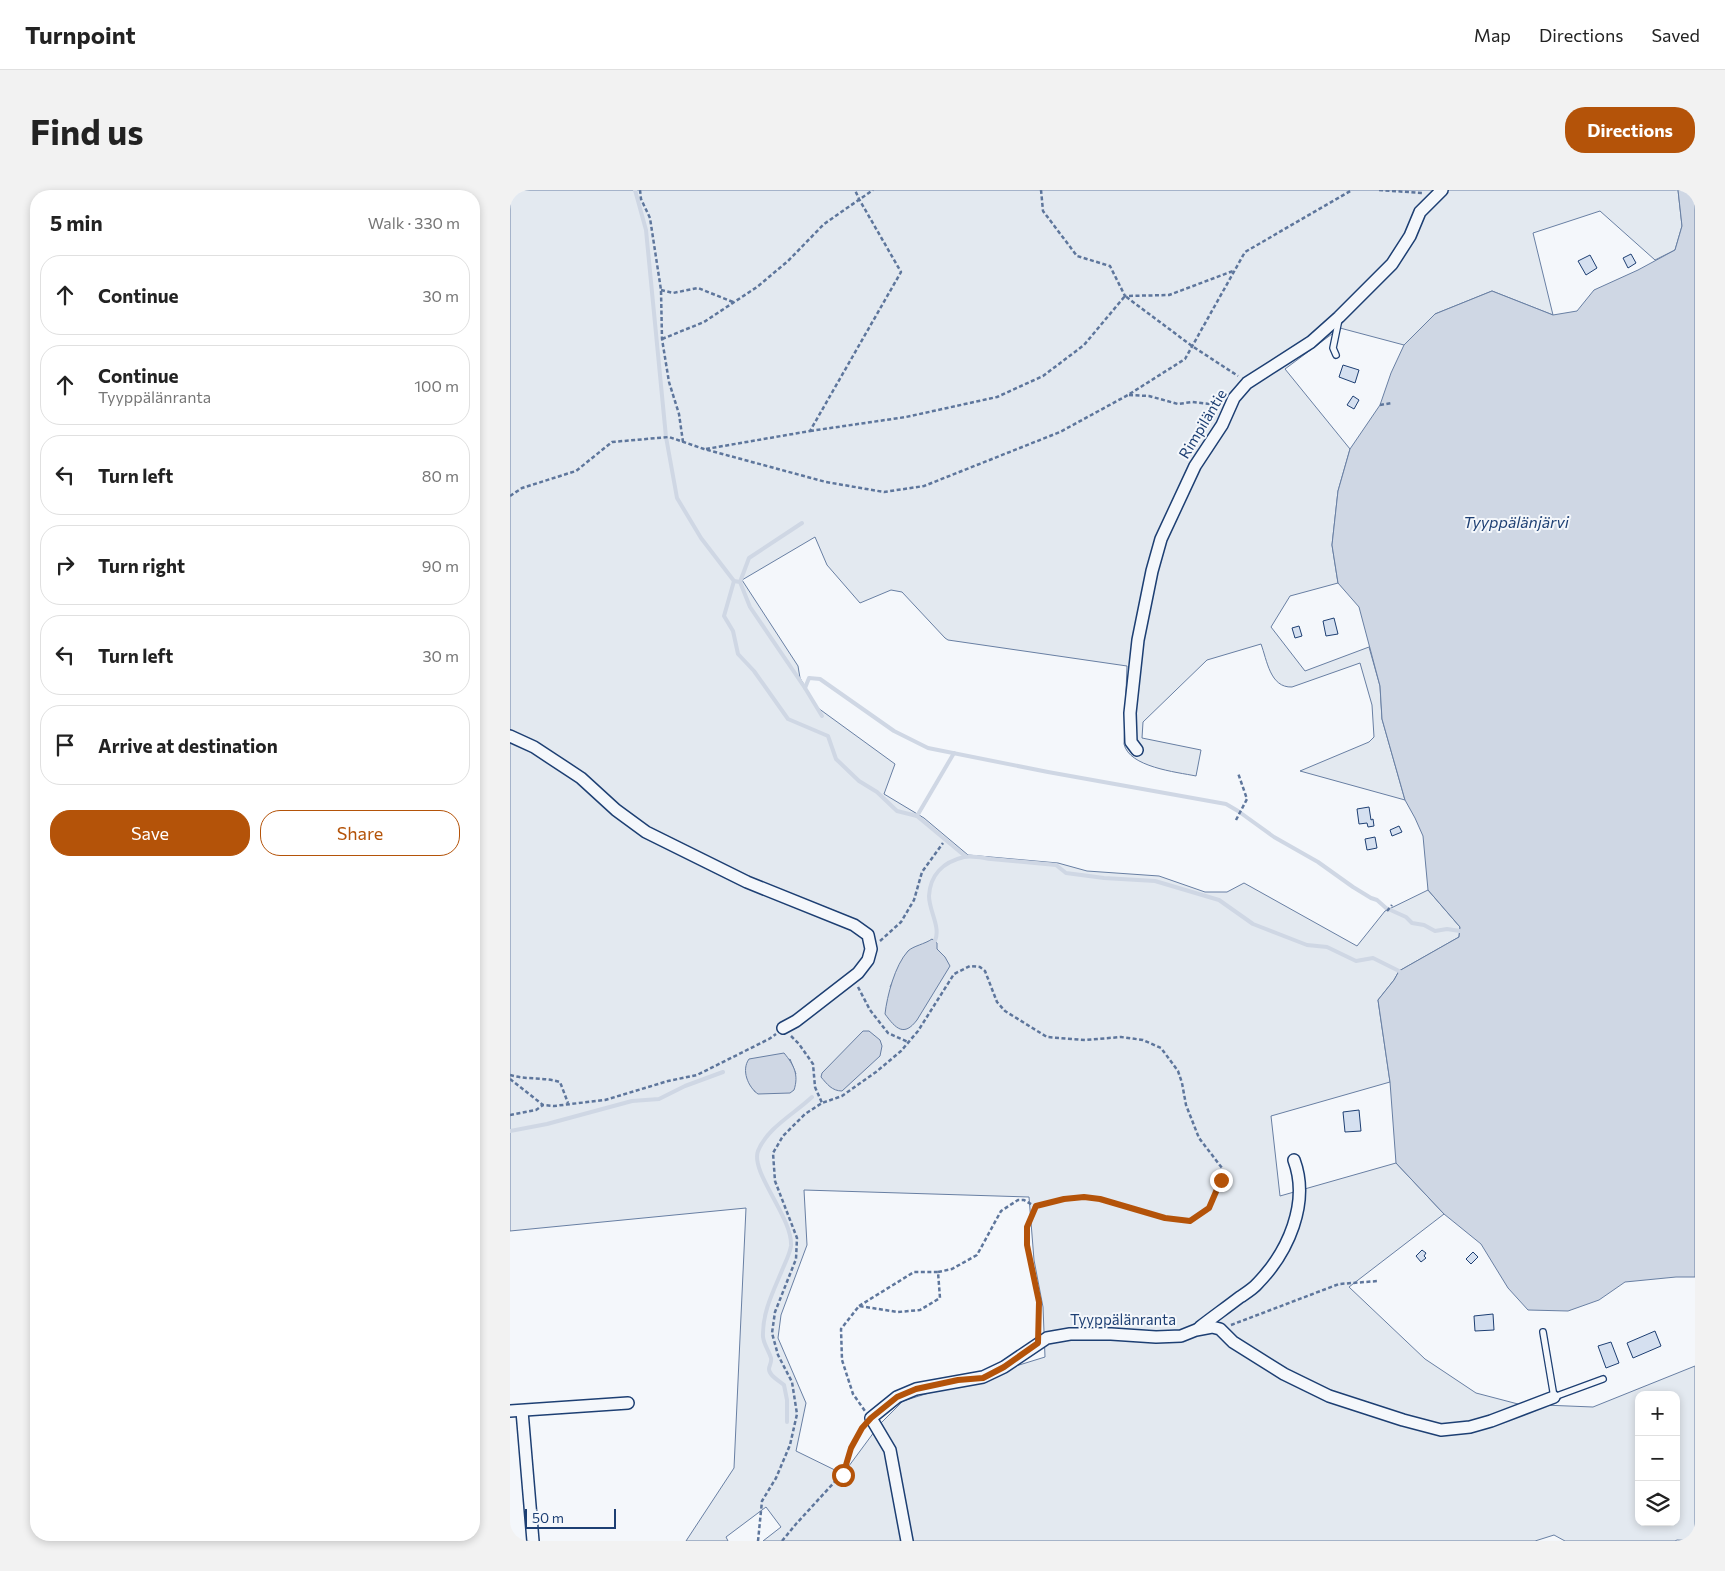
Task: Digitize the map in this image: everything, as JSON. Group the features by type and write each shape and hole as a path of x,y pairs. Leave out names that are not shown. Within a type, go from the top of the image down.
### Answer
{"street":[{"name":"Rimpiläntie","path":"1137,750 1131,742 1130,714 1138,640 1152,571 1161,539 1195,466 1222,424 1234,398 1247,383 1304,346 1339,317 1392,264 1410,236 1420,212 1440,192"},
{"path":"510,736 534,748 581,778 616,810 646,832 747,882 854,924 868,935 871,949 868,960 858,973 796,1021 783,1028"},
{"path":"1196,1330 1258,1284 1282,1252 1295,1224 1299,1197 1298,1170 1294,1160"},
{"name":"Tyyppälänranta","path":"871,1418 897,1397 916,1389 958,1380 983,1378 1004,1367 1047,1338 1070,1334 1181,1336 1196,1330 1212,1327 1220,1329"},
{"path":"1220,1329 1233,1342 1284,1374 1329,1396 1441,1430 1470,1427 1491,1421 1554,1396"},
{"path":"510,1412 628,1404"},
{"path":"522,1411 533,1541"},
{"path":"871,1418 890,1450 907,1541"}],"lane":[{"path":"1336,355 1332,348 1339,317"},
{"path":"1543,1332 1554,1396 1603,1379"}],"path":[{"path":"640,190 641,199 650,218 661,290 662,339 669,382 679,414 683,442"},
{"path":"810,431 900,272 859,199 856,190"},
{"path":"662,339 704,322 757,287 788,261 824,224 873,190"},
{"path":"1041,190 1042,211 1077,256 1110,266 1125,296 1192,346 1247,383"},
{"path":"510,496 522,488 576,471 612,442 669,437 704,449 826,482 884,492 924,486 1060,432 1128,395 1185,359 1245,252 1352,190"},
{"path":"1379,190 1440,192"},
{"path":"704,449 906,417 997,397 1043,376 1084,345 1125,296 1170,295 1235,270"},
{"path":"661,290 673,293 698,288 734,302"},
{"path":"1128,395 1149,396 1178,404 1192,402 1231,406"},
{"path":"1380,405 1392,403"},
{"path":"1236,820 1247,798 1238,773"},
{"path":"871,949 901,922 914,900 922,872 943,843"},
{"path":"1387,911 1392,905"},
{"path":"758,1541 762,1501 776,1478 790,1445 796,1414 792,1382 778,1355 772,1333 775,1312 796,1259 797,1238 776,1181 772,1153 783,1136 805,1114 822,1103 842,1096 876,1072 901,1051 918,1031 954,974 970,966 980,967 985,972 998,1002 1005,1011 1047,1037 1085,1040 1121,1037 1143,1040 1161,1048 1178,1071 1186,1105 1199,1138 1222,1168 1221,1180 1209,1208 1190,1221 1165,1218 1100,1199 1084,1197 1064,1199 1036,1206 1024,1200 1018,1200 1001,1211 977,1255 952,1269 938,1272 914,1272 859,1306 841,1329 842,1360 853,1394 871,1418 862,1428 851,1448 843,1475 840,1476 782,1541"},
{"path":"858,973 858,988 870,1010 888,1034 908,1042"},
{"path":"510,1079 543,1105 554,1106 605,1100 668,1081 697,1075 768,1039 783,1028 799,1044 813,1064 815,1088 822,1103"},
{"path":"510,1075 522,1078 547,1078 560,1082 569,1104"},
{"path":"510,1115 536,1110 543,1105"},
{"path":"1036,1206 1027,1227 1027,1245 1039,1302 1038,1343"},
{"path":"859,1306 898,1312 920,1310 940,1298 938,1272"},
{"path":"1220,1329 1339,1284 1378,1281"}],"shaded area":[{"path":"510,190 1678,190 1682,226 1675,250 1655,260 1600,211 1533,233 1553,315 1492,291 1435,314 1404,345 1340,328 1285,369 1350,449 1338,491 1332,545 1338,583 1290,596 1271,627 1305,671 1369,647 1380,686 1382,719 1405,800 1300,771 1369,742 1374,737 1372,705 1360,663 1292,687 1279,683 1274,678 1270,672 1261,644 1207,660 1143,722 1142,738 1201,750 1196,776 1154,767 1135,758 1128,752 1124,744 1127,666 948,640 902,592 891,590 860,603 827,565 815,537 742,580 798,666 800,678 818,708 895,764 884,794 924,818 968,855 1058,863 1087,871 1159,876 1205,892 1227,892 1244,883 1357,946 1385,911 1428,890 1460,927 1459,937 1399,971 1378,1000 1390,1082 1271,1116 1280,1196 1396,1163 1444,1214 1349,1287 1425,1359 1476,1393 1518,1404 1593,1407 1695,1366 1695,1541 1565,1541 1554,1535 1535,1541 763,1541 781,1527 766,1507 726,1537 728,1541 686,1541 734,1468 746,1208 510,1231","holes":["926,944 937,949 945,957 890,987 908,951","790,1059 796,1074 755,1092 753,1088","804,1190 1029,1197 1034,1260 1043,1307 1045,1357 903,1401 880,1424 843,1474 796,1451 806,1403 778,1338 781,1315 807,1245"]}],"water":[{"name":"Tyyppälänjärvi","path":"1678,190 1695,190 1695,1277 1625,1282 1599,1300 1568,1311 1528,1310 1508,1288 1481,1244 1444,1214 1396,1163 1390,1082 1378,1000 1399,971 1459,937 1460,927 1428,890 1423,836 1405,800 1382,719 1380,686 1359,607 1338,583 1332,545 1338,491 1350,449 1380,405 1391,373 1404,345 1435,314 1492,291 1553,315 1577,311 1594,290 1638,270 1675,250 1682,226"},
{"path":"932,939 937,943 937,949 950,966 917,1020 908,1028 900,1029 885,1014 892,981 899,964 908,951"},
{"path":"863,1031 869,1031 880,1040 882,1046 880,1056 842,1091 838,1091 828,1085 821,1077 822,1073"},
{"path":"784,1053 795,1070 794,1090 790,1093 758,1094 751,1087 747,1078 746,1068 749,1059"}],"building":[{"path":"1631,254 1636,263 1628,268 1623,258"},
{"path":"1590,255 1597,268 1586,275 1578,261"},
{"path":"1343,365 1359,370 1355,383 1339,377"},
{"path":"1353,396 1359,400 1354,409 1347,405"},
{"path":"1334,618 1338,634 1326,636 1323,621"},
{"path":"1299,626 1302,636 1295,638 1292,628"},
{"path":"1369,807 1374,826 1368,827 1367,823 1359,824 1357,809"},
{"path":"1399,826 1402,832 1392,836 1390,830"},
{"path":"1375,837 1377,848 1367,850 1365,839"},
{"path":"1359,1110 1361,1131 1345,1132 1343,1112"},
{"path":"1422,1250 1426,1253 1424,1256 1426,1258 1421,1262 1416,1256"},
{"path":"1473,1252 1478,1257 1471,1264 1466,1259"},
{"path":"1493,1314 1494,1330 1475,1331 1474,1316"},
{"path":"1655,1331 1661,1346 1633,1358 1627,1343"},
{"path":"1611,1342 1619,1363 1606,1368 1598,1346"}],"waterway":[{"path":"635,190 646,230 666,437 677,498 701,538 734,581 740,582 750,607 805,688 809,678 820,679 894,731 928,748 1226,804 1274,837 1318,862 1353,887 1377,900 1386,908 1406,917 1412,923 1424,925 1435,931 1447,929 1460,931"},
{"path":"740,582 749,558 802,523"},
{"path":"734,581 724,616 733,631 738,654 754,671 788,719 828,736 836,759 859,781 877,792 897,811 917,816"},
{"path":"805,688 822,716"},
{"path":"954,753 917,816 965,856"},
{"path":"935,941 937,930 929,896 932,882 939,871 950,862 974,856 1056,865 1066,873 1104,878 1155,881 1219,900 1253,924 1307,945 1327,947 1356,961 1373,958 1399,971"},
{"path":"510,1131 547,1124 632,1101 659,1099 685,1086 723,1072"},
{"path":"787,1422 787,1400 784,1385 769,1372 771,1358 764,1343 763,1328 772,1293 788,1257 791,1246 790,1235 786,1222 765,1183 757,1160 758,1151 762,1143 774,1128 812,1097"}],"route":[{"path":"843,1475 851,1448 862,1428 871,1418 897,1397 916,1389 958,1380 983,1378 1004,1367 1038,1343 1039,1302 1027,1245 1027,1227 1036,1206 1064,1199 1084,1197 1100,1199 1165,1218 1190,1221 1209,1208 1221,1180"}]}
